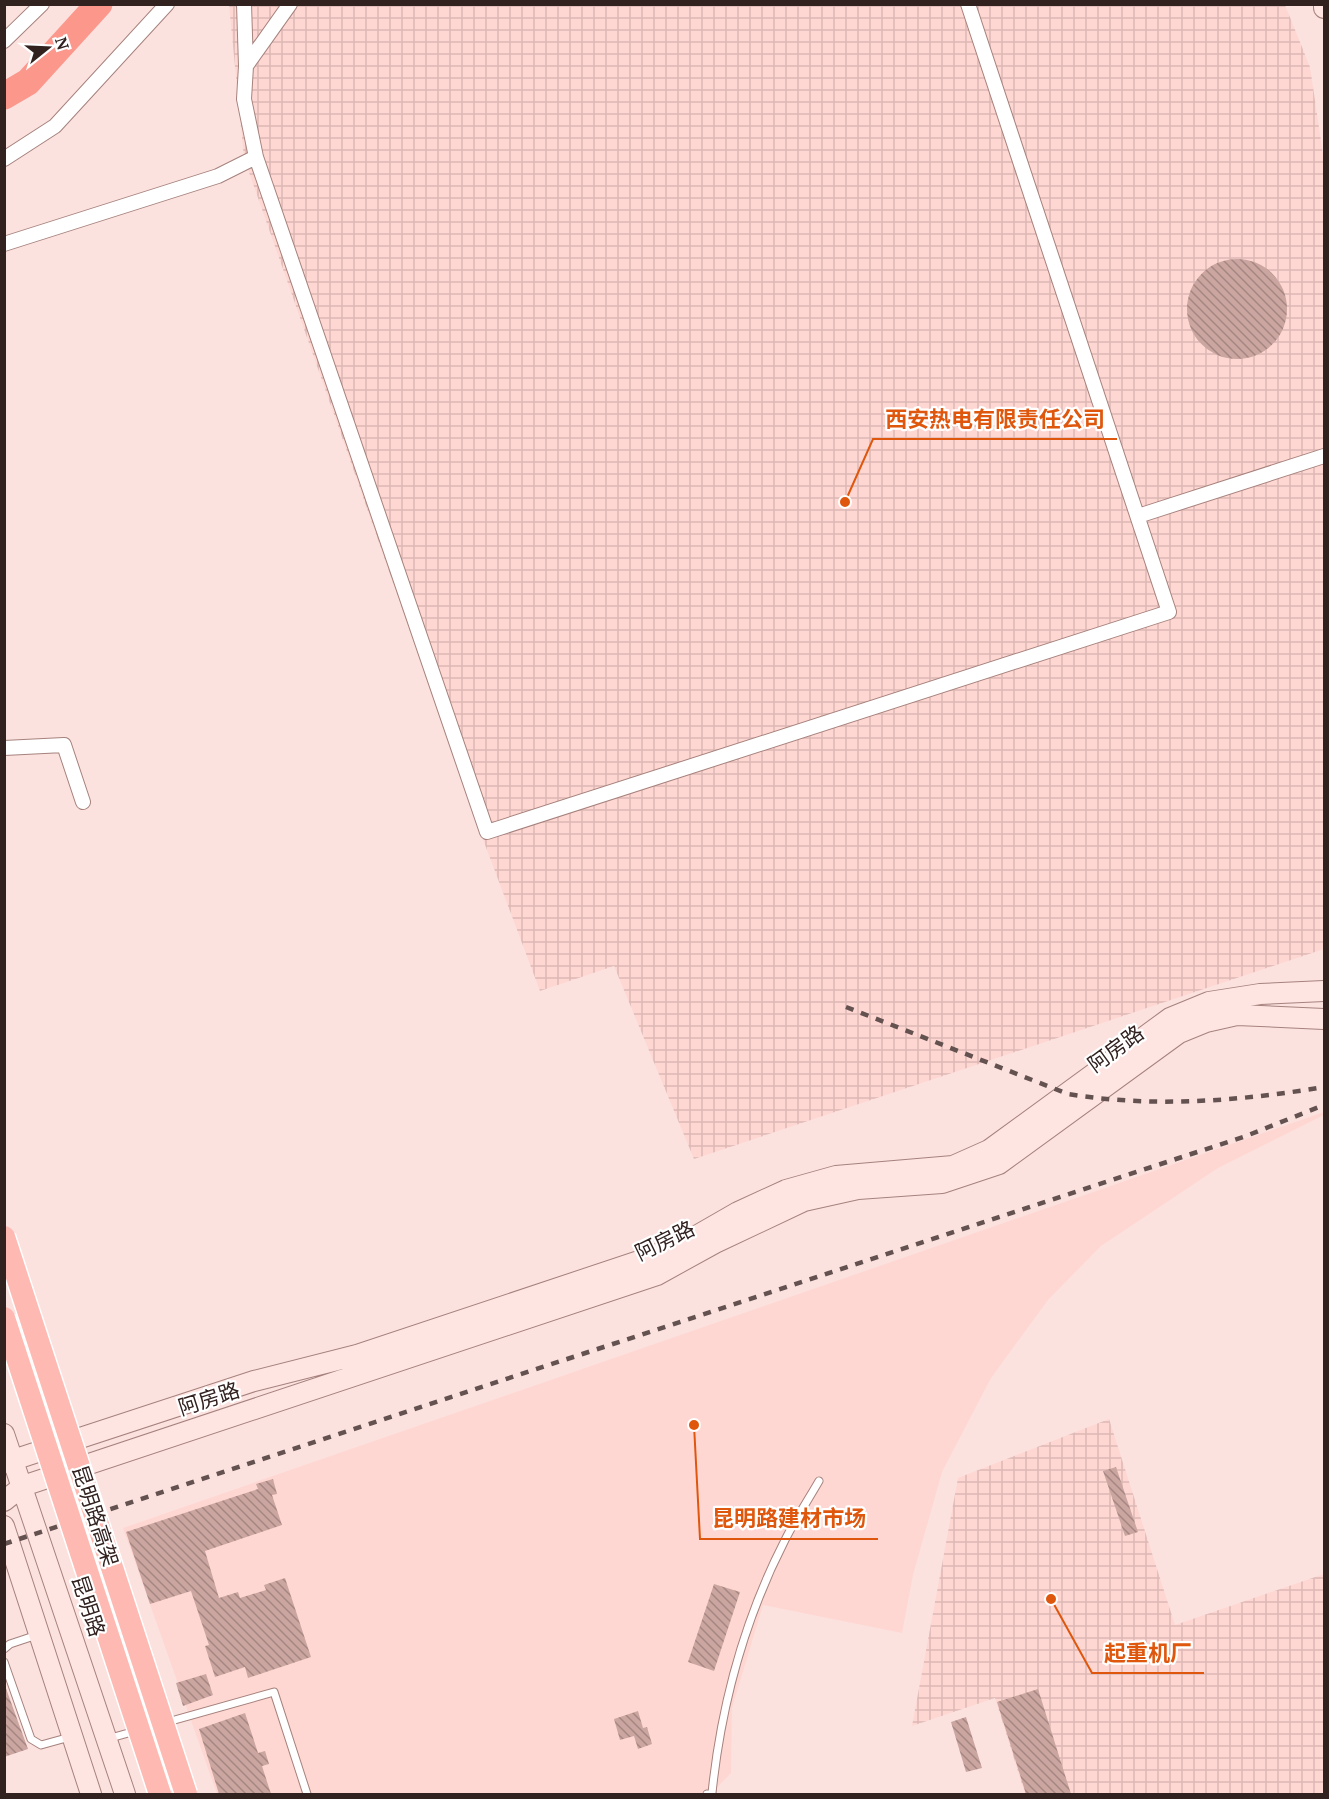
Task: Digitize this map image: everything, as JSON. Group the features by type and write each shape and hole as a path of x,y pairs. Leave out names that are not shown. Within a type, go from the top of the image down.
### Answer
{"highway":[{"name":"昆明路高架","path":"4,1236 186,1794"},
{"name":"昆明路高架","path":"4,1318 160,1794"}],"main road":[{"name":"阿房路","path":"9,1462 254,1381 357,1354 651,1257 786,1190 836,1176 953,1166 989,1150 1170,1018 1209,1002 1260,994 1324,991"},
{"name":"阿房路","path":"4,1500 22,1486 657,1275 715,1243 804,1201 858,1189 942,1183 999,1164 1179,1033 1206,1022 1237,1015 1324,1019"},
{"name":"昆明路","path":"4,1434 9,1462 22,1486 125,1794"},
{"path":"4,1527 91,1794"}],"street":[{"path":"4,41 42,4"},
{"path":"4,159 55,126 167,4"},
{"path":"244,4 246,66 244,99 256,157 487,832 1169,612 968,4"},
{"path":"246,66 290,4"},
{"path":"4,244 218,176 256,157"},
{"path":"1138,516 1324,456"},
{"path":"4,748 64,745 83,802"}],"lane":[{"path":"706,1794 712,1793 717,1745 732,1678 758,1602 784,1541 819,1481"},
{"path":"4,1649 10,1644 39,1634"},
{"path":"4,1662 31,1739 41,1745 72,1736"},
{"path":"108,1739 274,1692 307,1794"}],"shaded area":[{"path":"229,5 1285,5 1310,67 1324,161 1324,949 694,1159 614,966 540,991 484,842 244,158"},
{"path":"1324,1112 1324,1115 1218,1168 1101,1246 1048,1300 991,1378 942,1472 913,1575 902,1633 763,1605 732,1708 731,1773 711,1794 217,1794 123,1528"},
{"path":"1109,1419 1175,1625 1324,1574 1324,1794 1025,1794 995,1698 912,1726 958,1478"}],"building":[{"path":"1237,259 1265,267 1279,281 1287,309 1279,337 1265,351 1237,359 1209,351 1195,337 1187,309 1195,281 1209,267"},
{"path":"1116,1467 1138,1532 1125,1536 1103,1471"},
{"path":"273,1479 277,1494 272,1495 282,1525 205,1551 219,1598 238,1592 240,1598 266,1590 264,1585 285,1578 311,1657 248,1678 245,1667 215,1677 205,1646 209,1645 191,1591 150,1604 126,1532 258,1489 256,1484"},
{"path":"714,1584 740,1592 714,1671 688,1662"},
{"path":"206,1674 213,1695 183,1706 176,1683"},
{"path":"4,1683 28,1749 4,1757"},
{"path":"1038,1689 1071,1794 1026,1794 997,1702"},
{"path":"638,1711 643,1728 647,1727 652,1744 638,1749 634,1736 620,1740 614,1719"},
{"path":"245,1713 258,1753 265,1751 269,1764 262,1766 271,1794 219,1794 199,1729"},
{"path":"966,1717 982,1768 966,1772 951,1722"}],"waterway":[{"path":"4,96 28,82 99,4"}],"railway":[{"path":"846,1007 1068,1094 1165,1102 1261,1096 1324,1087"},
{"path":"4,1544 1246,1136 1324,1105"}],"place":[{"name":"西安热电有限责任公司","path":"845,502"},
{"name":"昆明路建材市场","path":"694,1425"},
{"name":"起重机厂","path":"1051,1599"}]}
